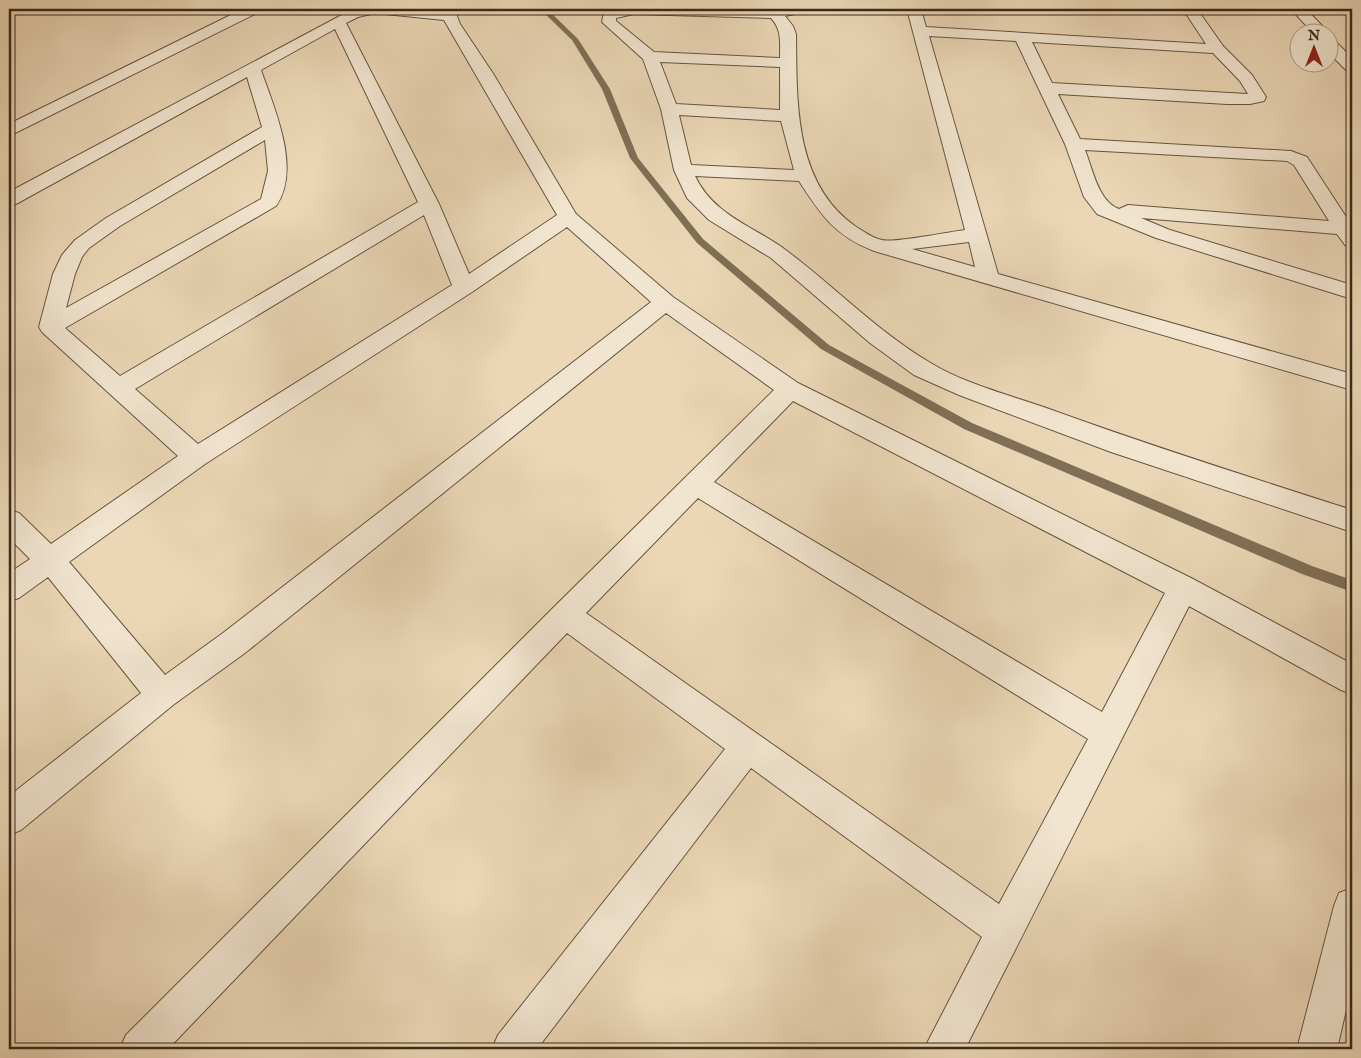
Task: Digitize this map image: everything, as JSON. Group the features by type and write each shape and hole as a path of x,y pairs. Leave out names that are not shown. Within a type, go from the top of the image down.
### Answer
{"street":[{"path":"9,131 254,9"},
{"path":"799,9 775,13 634,10 609,15 610,22 650,57 669,109 683,170 694,194 716,216 778,254 878,338 922,369 967,389 1120,445 1352,521"},
{"path":"914,9 988,279"},
{"path":"1048,88 1250,100 1258,97 1246,78 1217,49 1190,9"},
{"path":"1298,9 1310,22"},
{"path":"9,200 252,68 364,10 452,12 453,24 491,83 568,217 665,302 790,389 1183,588 1352,680"},
{"path":"775,13 786,26 790,63 789,116 797,154 805,176 840,224 861,239 988,279 1352,382"},
{"path":"339,23 428,204 464,287"},
{"path":"921,31 1217,49"},
{"path":"1022,38 1074,144 1094,197 1104,210 1163,234 1352,292"},
{"path":"1338,52 1352,67"},
{"path":"650,57 790,63"},
{"path":"50,327 268,202 274,192 276,174 273,128 252,68"},
{"path":"669,109 789,116"},
{"path":"50,327 64,274 72,255 82,244 113,222 273,128"},
{"path":"1074,144 1291,156 1300,161 1347,234"},
{"path":"683,170 805,176"},
{"path":"119,387 428,204"},
{"path":"1104,210 1347,234"},
{"path":"9,589 196,457 464,287 568,217"},
{"path":"882,247 976,235"},
{"path":"9,818 162,695 234,643 665,302"},
{"path":"50,327 196,457"},
{"path":"140,1049 565,615 790,389"},
{"path":"696,484 1108,734"},
{"path":"9,521 51,561 162,695"},
{"path":"944,1049 1183,588"},
{"path":"565,615 1005,931"},
{"path":"512,1049 748,746"},
{"path":"1317,1049 1352,906"}],"waterway":[{"path":"543,9 575,39 606,89 634,158 700,241 825,347 968,426 1307,570 1352,586"}]}
